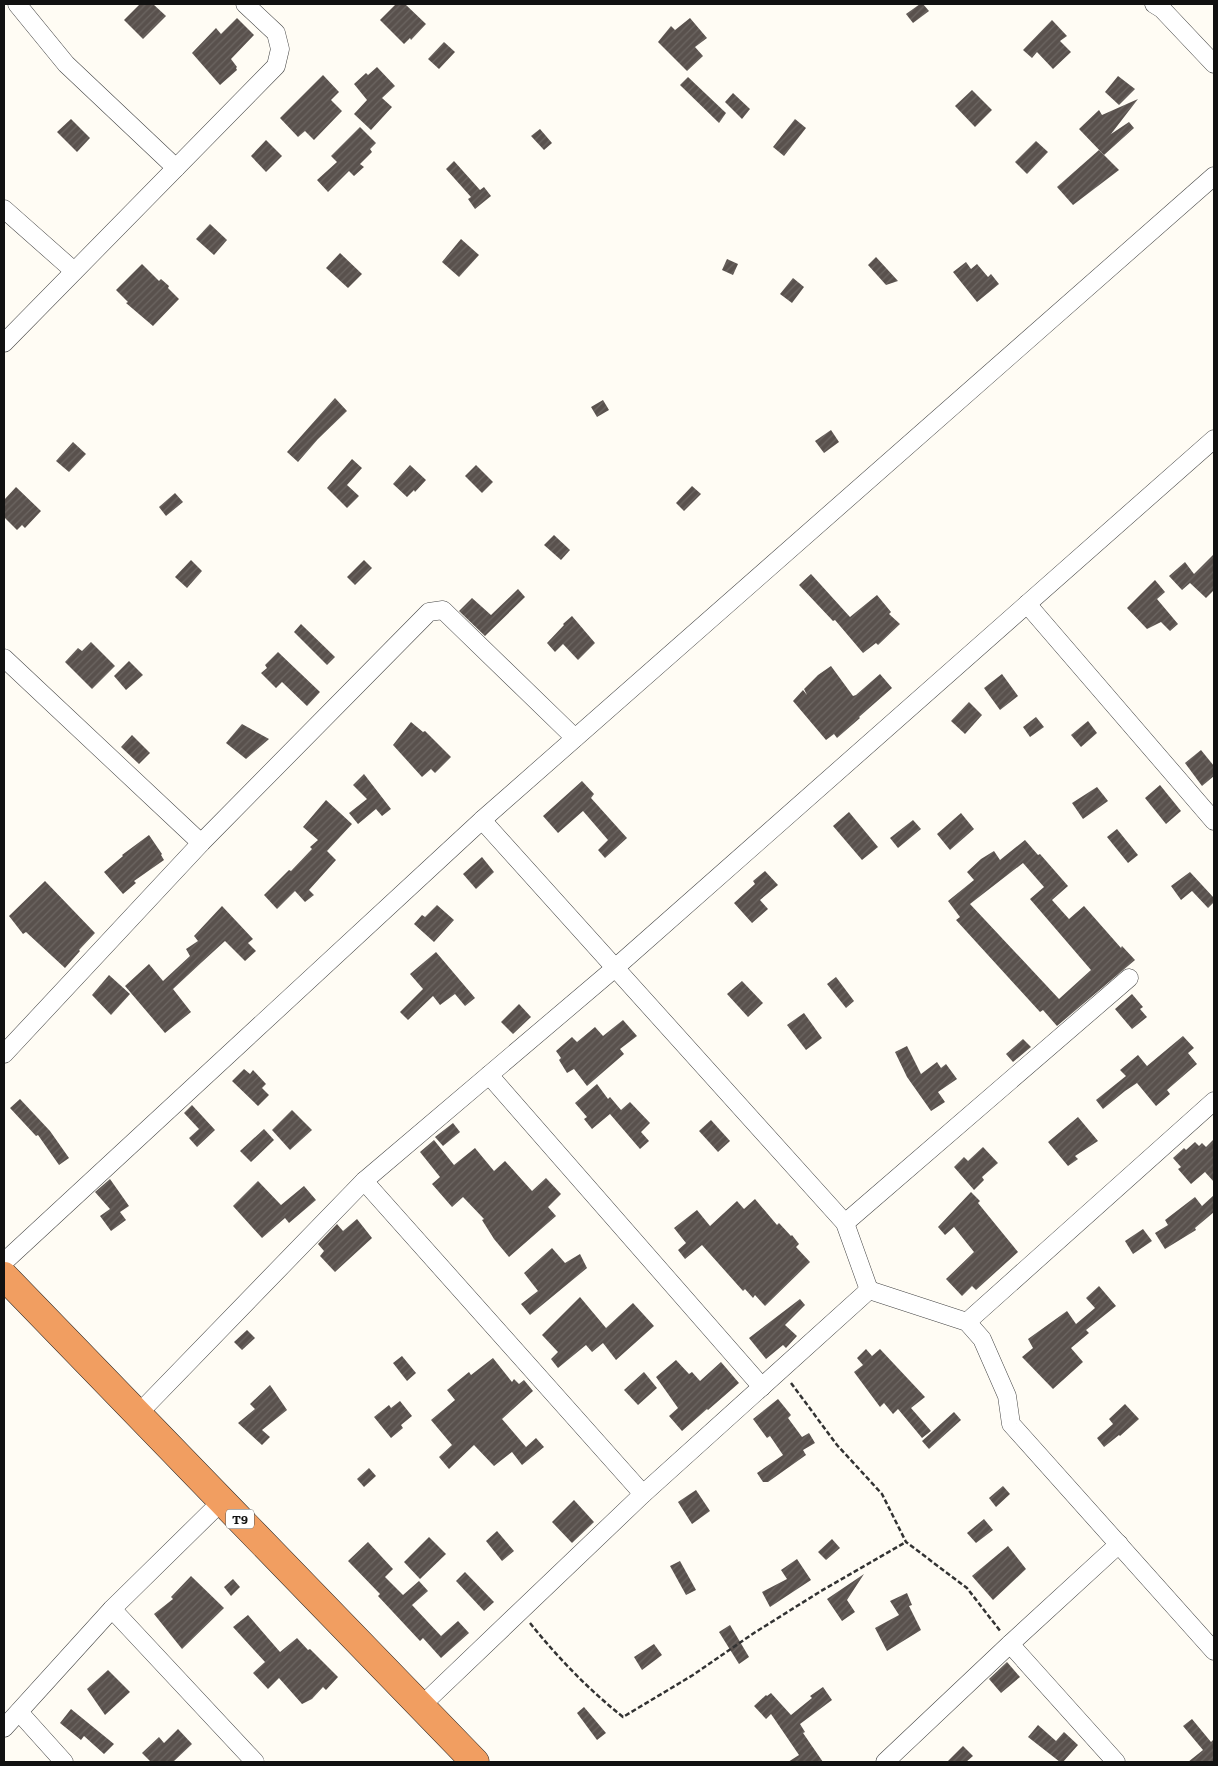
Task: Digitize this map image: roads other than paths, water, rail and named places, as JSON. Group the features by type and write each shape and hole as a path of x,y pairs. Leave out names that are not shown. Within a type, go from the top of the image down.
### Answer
{"highway":[{"name":"T9","path":"4,1276 476,1762"}],"street":[{"path":"17,4 66,64 176,168"},
{"path":"4,343 276,66 280,49 276,33 245,4"},
{"path":"1154,4 1162,9 1214,64"},
{"path":"4,1262 482,820 1214,176"},
{"path":"4,209 74,271"},
{"path":"138,1414 364,1181 615,968 1214,439"},
{"path":"1027,604 1214,821"},
{"path":"4,1054 201,843 429,612 443,610 575,738"},
{"path":"4,658 201,843"},
{"path":"482,820 845,1223 869,1290"},
{"path":"845,1223 1129,978"},
{"path":"489,1075 762,1387"},
{"path":"967,1322 1214,1101"},
{"path":"364,1181 642,1494"},
{"path":"421,1706 642,1494 869,1290"},
{"path":"869,1290 967,1322 982,1339 1007,1396 1011,1424 1214,1651"},
{"path":"4,1728 112,1609 222,1501"},
{"path":"885,1762 1119,1544"},
{"path":"112,1609 255,1762"},
{"path":"1010,1644 1107,1759"},
{"path":"19,1712 64,1762"}]}
